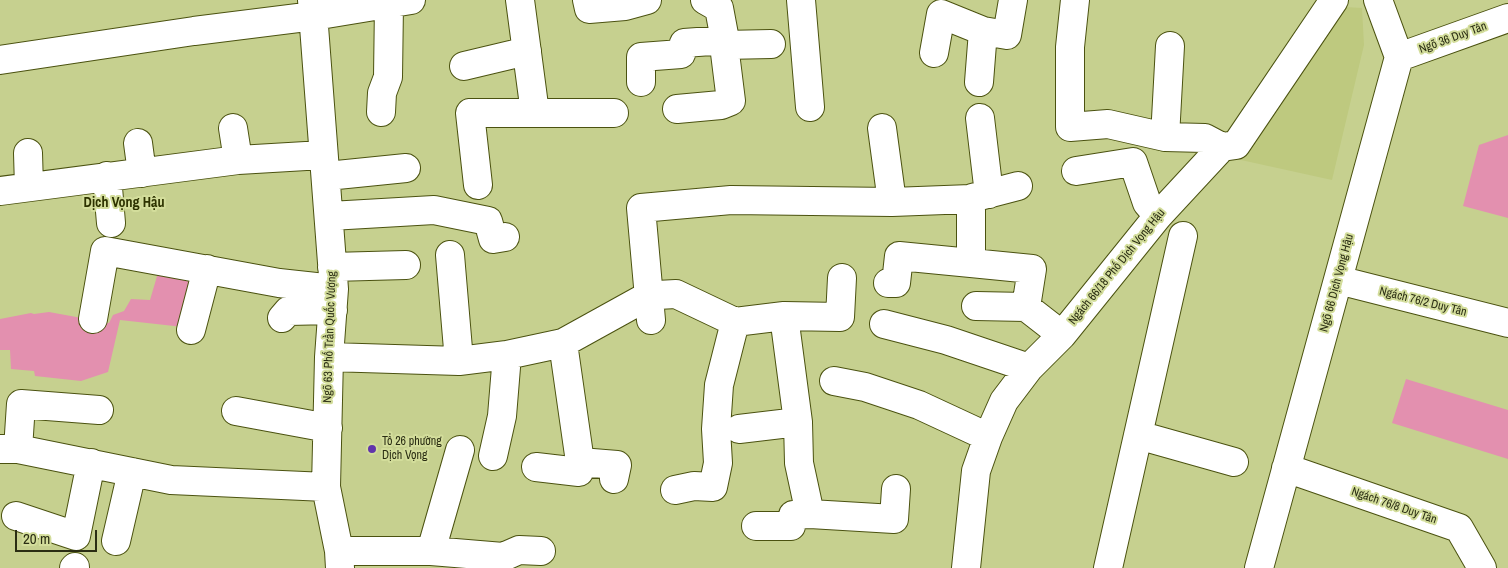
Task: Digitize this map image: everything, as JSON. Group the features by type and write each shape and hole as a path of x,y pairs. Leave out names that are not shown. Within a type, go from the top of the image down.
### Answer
{"street":[{"path":"520,0 535,113"},
{"path":"587,0 589,9 625,6 647,0"},
{"path":"677,108 721,105 731,101 719,8 705,0"},
{"path":"801,0 810,107"},
{"path":"934,53 941,14 983,31 1007,35 1014,0"},
{"path":"1075,0 1070,47 1070,127 1108,124 1165,137 1205,138 1222,147"},
{"name":"Ngách 66/18 Phố Dịch Vọng Hậu","path":"966,568 976,471 1004,401 1029,368 1062,335 1158,216 1222,147 1236,145 1334,0"},
{"path":"1380,1 1399,57"},
{"path":"0,60 194,31 313,8 400,2 388,77 382,93 381,112"},
{"name":"Ngõ 63 Phố Trần Quốc Vượng","path":"313,8 330,216 333,289 329,357 326,487 340,559"},
{"name":"Ngõ 36 Duy Tân","path":"1399,57 1508,18"},
{"path":"979,82 983,31"},
{"path":"641,82 641,58 681,54 684,43 771,44"},
{"path":"1165,137 1170,46"},
{"path":"464,66 526,51"},
{"name":"Ngõ 66 Dịch Vọng Hậu","path":"1259,568 1399,57"},
{"path":"478,185 470,113 614,113"},
{"path":"971,263 980,196 980,118"},
{"path":"233,128 238,160"},
{"path":"882,128 892,202"},
{"path":"138,143 142,173"},
{"path":"28,153 29,187"},
{"path":"0,191 238,160 406,168"},
{"path":"1076,171 1133,162 1147,203 1158,216"},
{"path":"107,176 111,223"},
{"path":"650,308 641,208 730,200 892,202 980,196 1018,186"},
{"path":"330,216 434,210 488,221 493,239 504,237"},
{"path":"1108,568 1183,236"},
{"path":"93,319 105,251 279,283 333,289"},
{"path":"450,255 459,360"},
{"path":"888,283 896,283 898,256 1032,269 1026,307"},
{"path":"282,318 288,311 333,289 406,265"},
{"path":"191,330 206,269"},
{"path":"329,357 459,360 507,355 563,343 650,308 676,294 735,322 784,316 840,317 842,278"},
{"name":"Ngách 76/2 Duy Tân","path":"1338,280 1508,323"},
{"path":"976,306 1026,307 1062,335"},
{"path":"784,316 798,422 800,462 810,514"},
{"path":"675,490 694,486 713,487 718,463 716,429 720,386 735,322"},
{"path":"884,324 946,340 1029,368"},
{"path":"536,467 579,472 580,462 563,343"},
{"path":"493,456 502,416 507,355"},
{"path":"834,381 865,387 919,405 988,437"},
{"path":"99,410 21,404 9,449 91,463 171,480 326,487"},
{"path":"236,411 328,428"},
{"path":"739,429 798,422"},
{"path":"1138,435 1234,462"},
{"path":"431,551 450,459"},
{"path":"580,462 617,465 614,479"},
{"path":"16,516 76,536 91,463"},
{"name":"Ngách 76/8 Duy Tân","path":"1286,468 1459,528 1482,568"},
{"path":"116,541 132,472"},
{"path":"756,526 791,526 794,515 810,514 894,519 896,489"},
{"path":"340,559 431,551 503,557 519,550 541,551"}],"shaded area":[{"path":"1345,7 1362,8 1364,45 1332,180 1241,160"},
{"path":"1508,135 1508,218 1463,206 1479,145"},
{"path":"160,266 202,272 183,327 120,320 108,372 81,381 35,376 34,371 11,369 10,350 0,350 0,319 31,313 49,312 109,323 113,315 124,311 131,299 150,300"},
{"path":"1406,379 1508,410 1508,459 1392,423"}],"place":[{"name":"Tổ 26 phường Dịch Vọng","path":"372,449"}],"district":[{"name":"Dịch Vọng Hậu","path":"124,203"}]}
